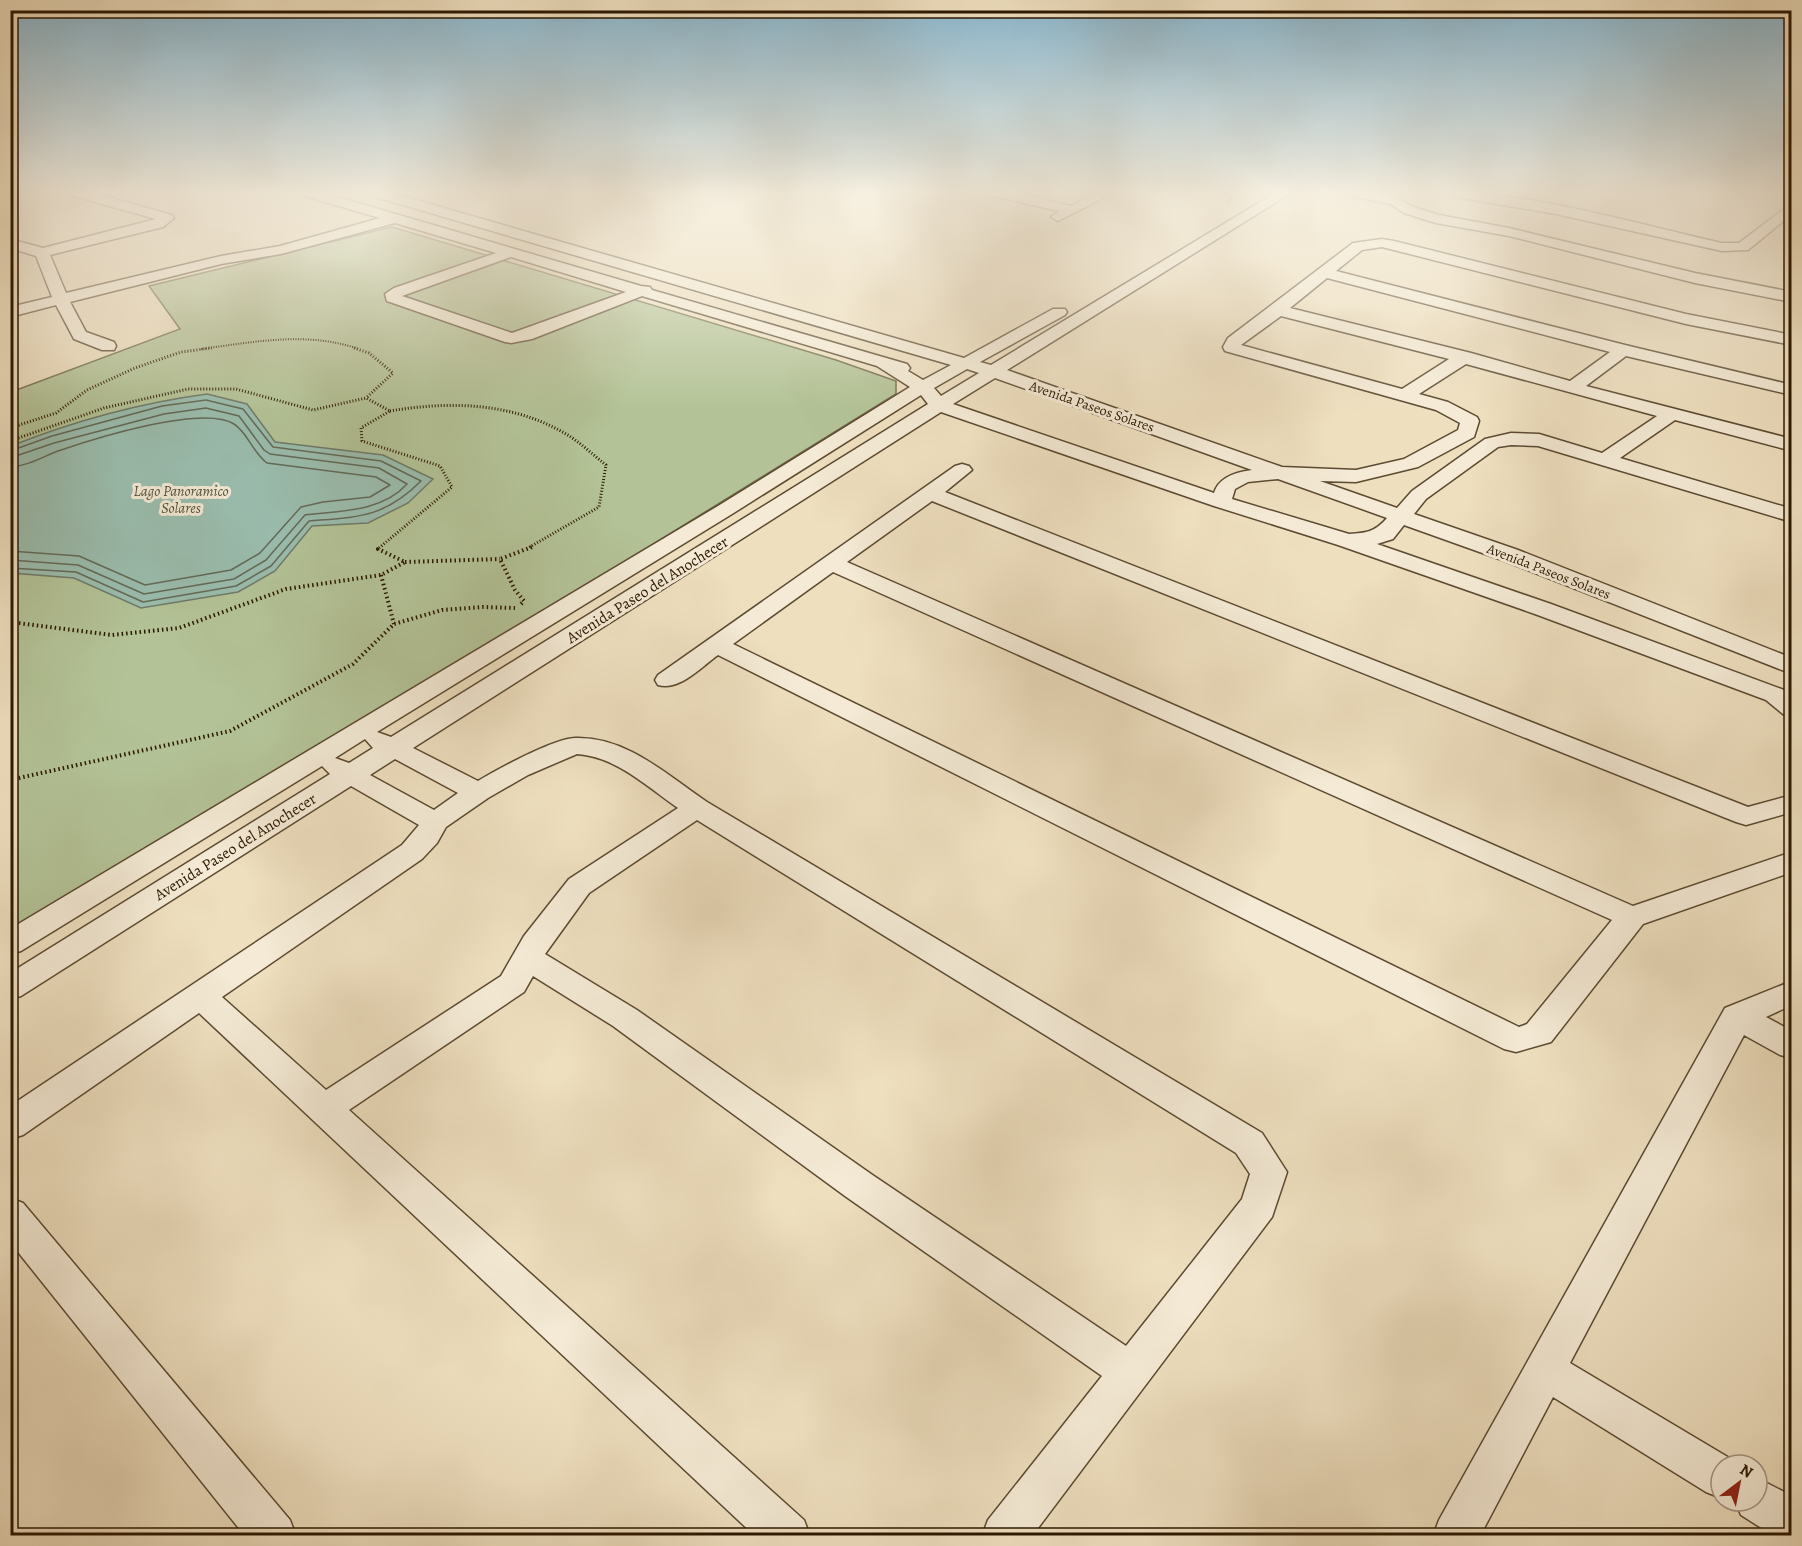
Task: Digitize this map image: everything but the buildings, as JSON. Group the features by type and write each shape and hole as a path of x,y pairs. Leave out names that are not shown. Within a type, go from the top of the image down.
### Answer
{"street":[{"path":"47,265 61,300 80,335 108,346"},
{"path":"10,312 200,265"},
{"path":"474,265 399,291 393,294 393,298 511,338 526,335 674,279"},
{"path":"550,265 885,364 943,376"},
{"path":"626,265 747,298 969,374"},
{"name":"Avenida Paseo del Anochecer","path":"10,988 940,406 969,374 1143,265"},
{"name":"Avenida Paseo del Anochecer","path":"10,943 923,387 943,376 995,372 1169,265"},
{"path":"1221,502 1226,486 1242,477 1279,473 1356,476 1411,463 1467,433 1470,421 1442,406 1231,346 1331,265"},
{"path":"1481,265 1686,319 1791,340"},
{"path":"1643,265 1791,297"},
{"path":"1322,272 1623,350 1791,390"},
{"path":"711,313 747,298"},
{"path":"1278,310 1465,357 1671,415 1791,445"},
{"path":"1573,387 1623,350"},
{"path":"1405,395 1465,357"},
{"path":"885,364 923,387 940,406 1221,502 1346,540 1543,609 1775,695 1791,709"},
{"name":"Avenida Paseos Solares","path":"995,372 1475,543 1791,667"},
{"path":"1604,460 1671,415"},
{"path":"1346,540 1366,540 1385,534 1419,495 1492,443 1511,439 1539,440 1791,516"},
{"path":"667,680 962,470"},
{"path":"1438,482 1433,502 1439,516 1475,543"},
{"path":"930,493 1746,816 1791,804"},
{"path":"831,563 1632,917"},
{"path":"716,645 1516,1040 1539,1033 1632,917 1791,861"},
{"path":"358,731 478,792"},
{"path":"10,1125 412,852 427,837 435,822 478,792 518,769 574,746 600,748 622,757 697,808 1249,1143 1269,1172 1259,1206 1004,1536"},
{"path":"319,756 435,822"},
{"path":"324,1109 513,984 535,944 579,886 697,808"},
{"path":"527,958 625,1018 858,1185 1131,1373"},
{"path":"1455,1536 1737,1016 1791,992"},
{"path":"201,996 788,1536"},
{"path":"1737,1016 1791,1046"},
{"path":"10,1215 274,1536"},
{"path":"1545,1370 1709,1471"},
{"path":"1769,1507 1791,1521"}],"path":[{"path":"10,428 56,413 87,390 135,368 181,352 285,338 338,342 369,353 393,373 366,398 313,410 236,389 188,389 104,408 10,441"},
{"path":"366,398 390,411"},
{"path":"10,622 112,635 179,628 286,589 381,575 405,562 500,559 536,544 599,507 606,465 566,434 533,418 514,413 462,405 417,405 390,411 361,428 362,441 440,466 452,487 378,549 405,562"},
{"path":"42,418 43,428"},
{"path":"10,780 230,731 353,664 394,624 442,610 518,607 524,601 515,590 500,559"},
{"path":"381,575 394,624"}],"shaded area":[{"path":"235,265 519,265 836,360 896,381 896,394 11,941 11,392 180,329 149,286"}],"water":[{"name":"Lago Panoramico Solares","path":"207,394 247,404 275,442 383,455 433,479 408,503 368,523 312,526 275,571 238,592 141,608 74,578 11,573 11,446 108,414 157,402"}]}
